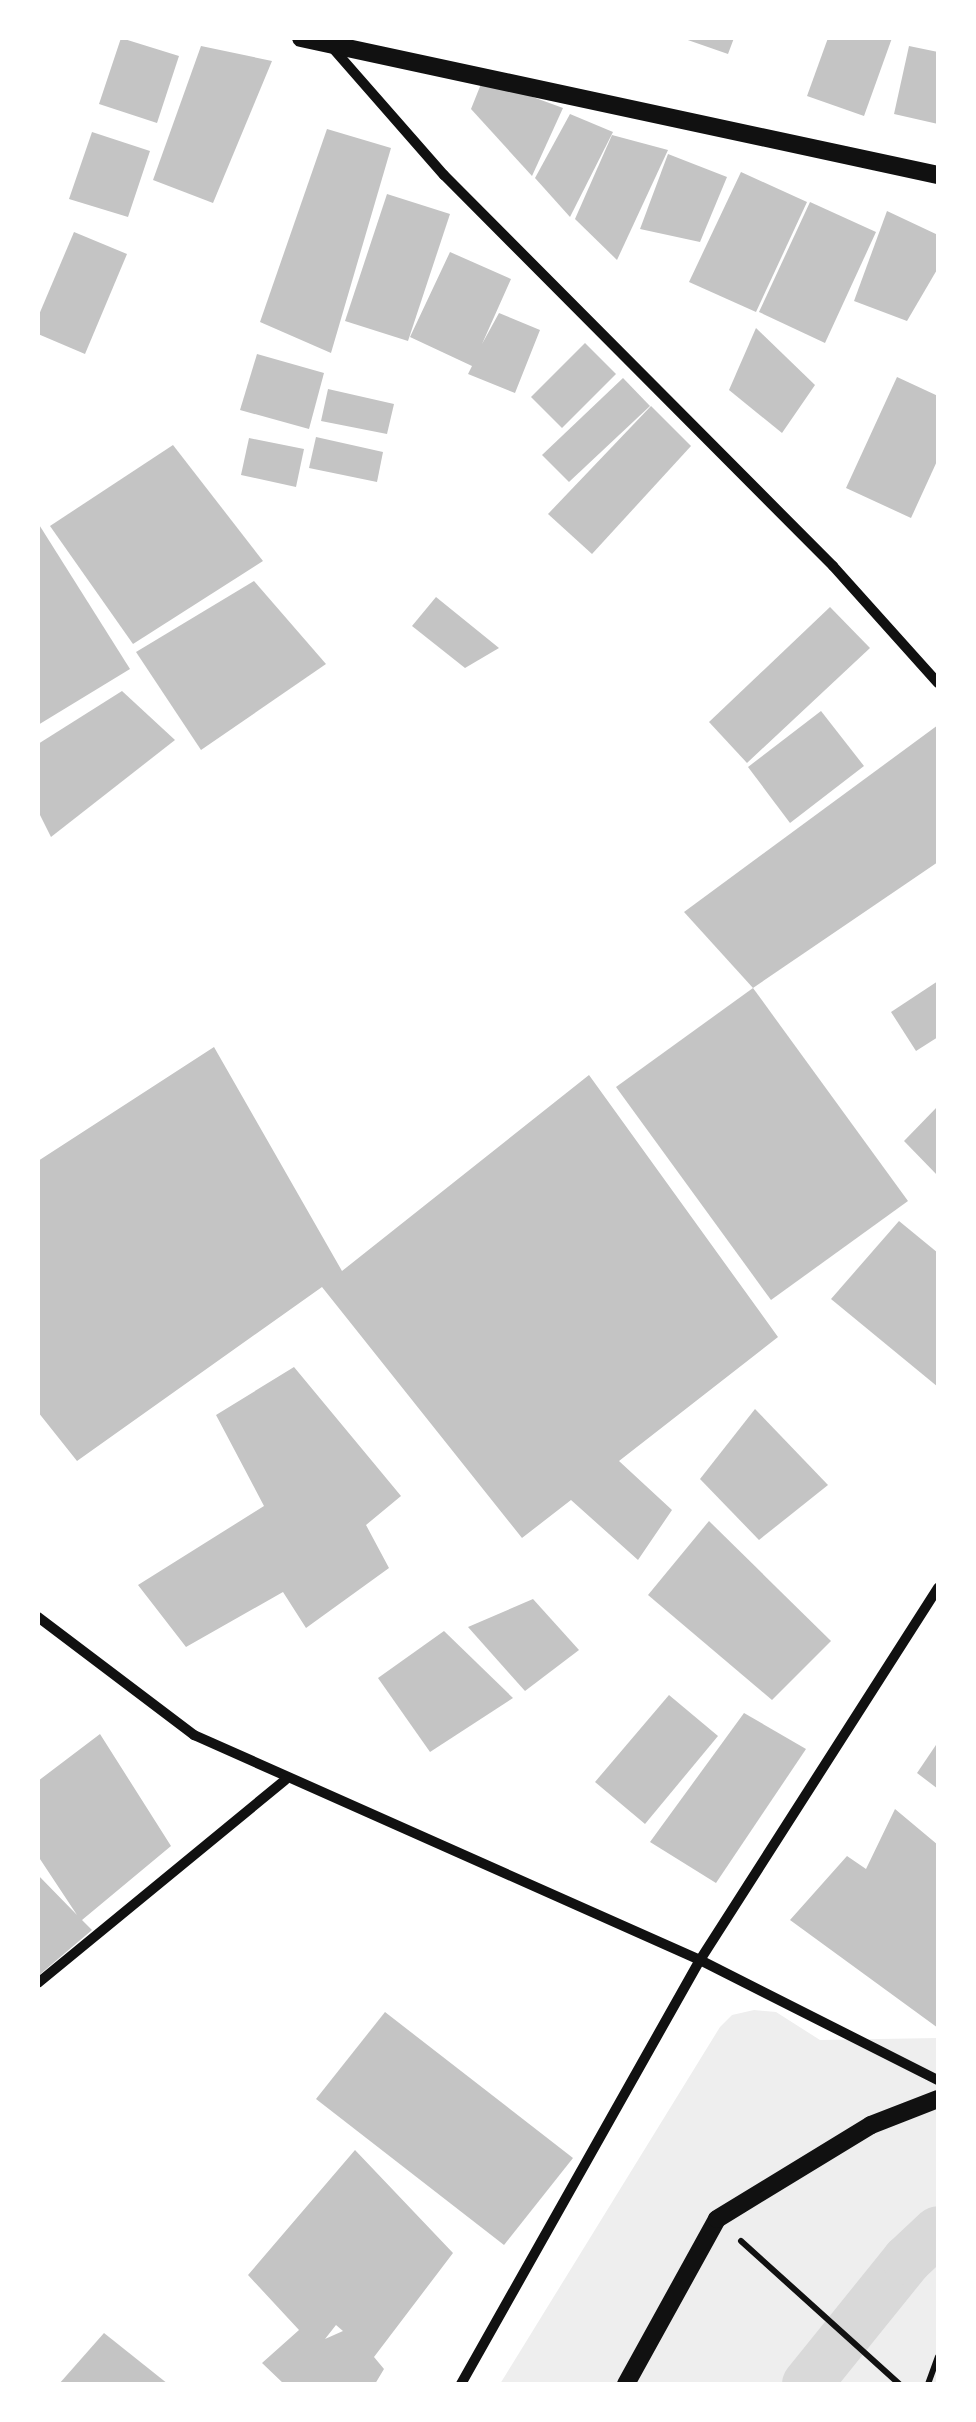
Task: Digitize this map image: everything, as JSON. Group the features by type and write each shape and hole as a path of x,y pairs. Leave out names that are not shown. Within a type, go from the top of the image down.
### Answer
{"street":[{"path":"301,38 938,175"},
{"path":"332,43 444,175 832,566 938,683"},
{"path":"461,2384 700,1960 938,1588"},
{"path":"38,1616 194,1735 284,1780 700,1960 938,2080"},
{"path":"38,1984 284,1780"},
{"path":"626,2384 717,2220 871,2124 938,2098"}],"path":[{"path":"717,2220 899,2384"},
{"path":"928,2384 938,2356"}],"shaded area":[{"path":"754,2010 776,2012 820,2040 938,2038 938,2384 500,2384 720,2027 732,2015"}],"building":[{"path":"121,38 179,56 157,123 99,104"},
{"path":"682,38 734,38 728,54"},
{"path":"828,38 892,38 864,116 807,96"},
{"path":"201,46 272,61 213,203 153,180"},
{"path":"909,46 938,52 938,124 894,114"},
{"path":"483,79 563,108 532,176 471,109"},
{"path":"570,114 613,132 570,217 535,178"},
{"path":"327,129 391,148 331,353 260,322"},
{"path":"92,132 150,151 128,217 69,199"},
{"path":"612,135 668,150 617,260 575,219"},
{"path":"668,154 727,177 700,242 640,229"},
{"path":"741,172 807,202 756,312 689,282"},
{"path":"387,194 450,214 408,341 345,321"},
{"path":"810,202 876,232 825,343 759,312"},
{"path":"887,211 938,235 938,268 907,321 854,301"},
{"path":"74,232 127,254 85,354 38,334 38,317"},
{"path":"450,252 511,279 482,344 499,313 540,330 515,393 468,374 472,366 410,337"},
{"path":"756,328 815,385 782,433 729,390"},
{"path":"585,343 616,374 562,428 531,397"},
{"path":"257,354 324,373 309,429 240,410"},
{"path":"897,377 938,396 938,459 911,518 846,488"},
{"path":"623,378 650,406 569,482 542,455"},
{"path":"328,389 394,404 387,434 321,421"},
{"path":"651,406 691,446 592,554 548,514"},
{"path":"316,437 383,452 377,482 309,468"},
{"path":"249,438 304,449 296,487 241,475"},
{"path":"173,445 263,561 133,644 50,526"},
{"path":"38,523 130,669 38,725"},
{"path":"254,581 326,664 201,750 136,652"},
{"path":"436,597 499,648 465,668 412,626"},
{"path":"830,607 870,648 747,763 709,722"},
{"path":"122,691 175,740 51,837 38,811 38,744"},
{"path":"821,711 864,766 790,823 748,767"},
{"path":"938,725 938,862 753,988 684,912"},
{"path":"938,981 938,1037 916,1051 891,1012"},
{"path":"753,988 908,1201 771,1300 616,1087"},
{"path":"214,1047 342,1271 589,1075 778,1337 619,1461 672,1510 638,1560 571,1500 522,1538 322,1287 77,1461 38,1412 38,1161"},
{"path":"938,1106 938,1176 904,1141"},
{"path":"899,1221 938,1253 938,1387 831,1299"},
{"path":"294,1367 401,1496 366,1525 389,1568 306,1628 283,1592 186,1647 138,1585 264,1506 216,1415"},
{"path":"755,1409 828,1485 759,1540 700,1479"},
{"path":"709,1521 831,1641 772,1700 648,1595"},
{"path":"533,1599 579,1650 525,1691 468,1627"},
{"path":"444,1631 513,1698 430,1752 378,1678"},
{"path":"669,1695 718,1736 645,1824 595,1782"},
{"path":"744,1713 806,1749 716,1883 650,1842"},
{"path":"100,1734 171,1846 82,1920 92,1930 38,1976 38,1875 77,1915 38,1856 38,1781"},
{"path":"938,1742 938,1789 917,1773"},
{"path":"895,1809 938,1845 938,2028 790,1920 847,1856 866,1869"},
{"path":"385,2012 573,2158 504,2245 316,2099"},
{"path":"355,2150 453,2253 374,2357 384,2369 375,2384 284,2384 262,2363 299,2330 248,2275","holes":["336,2325 343,2331 325,2339"]},
{"path":"104,2333 168,2384 59,2384"}],"waterway":[{"path":"807,2384 907,2260 938,2231"}]}
